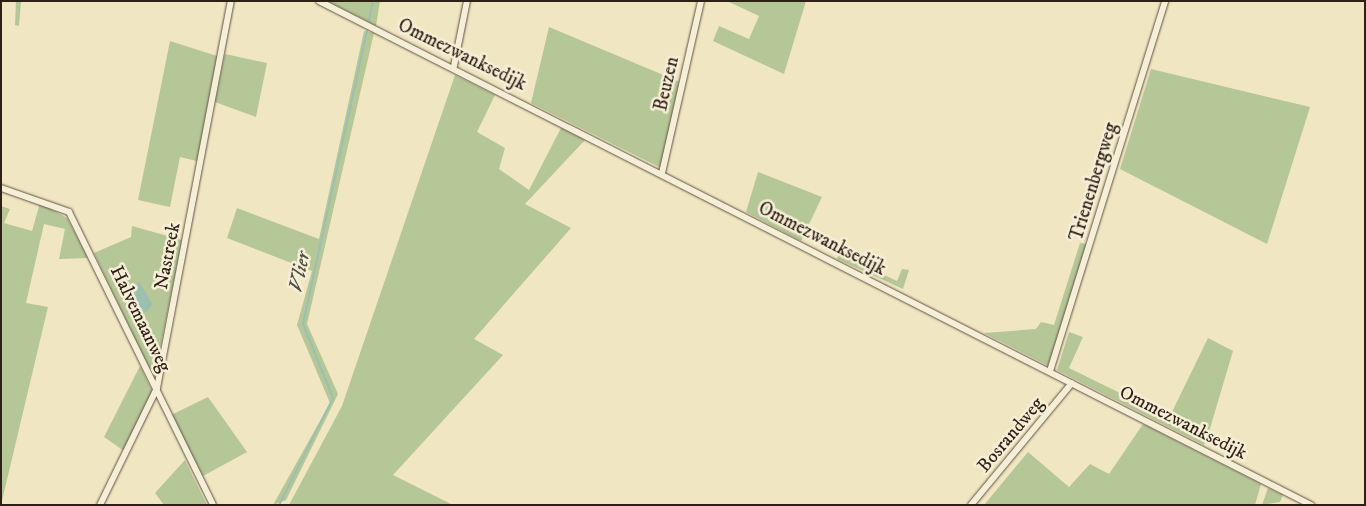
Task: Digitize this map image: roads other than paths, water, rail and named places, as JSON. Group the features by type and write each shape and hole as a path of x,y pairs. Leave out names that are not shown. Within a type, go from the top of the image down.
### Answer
{"street":[{"name":"Nastreek","path":"100,505 157,388 231,1"},
{"name":"Ommezwanksedijk","path":"319,1 454,66 1311,505"},
{"path":"454,66 467,1"},
{"name":"Beuzen","path":"662,173 701,1"},
{"name":"Trienenbergweg","path":"1050,371 1165,1"},
{"name":"Halvemaanweg","path":"1,188 69,212 213,505"},
{"name":"Bosrandweg","path":"972,505 1072,383"}],"waterway":[{"name":"Vlier","path":"369,20 373,1"},
{"name":"Vlier","path":"279,505 333,398 303,324 367,31"}]}
